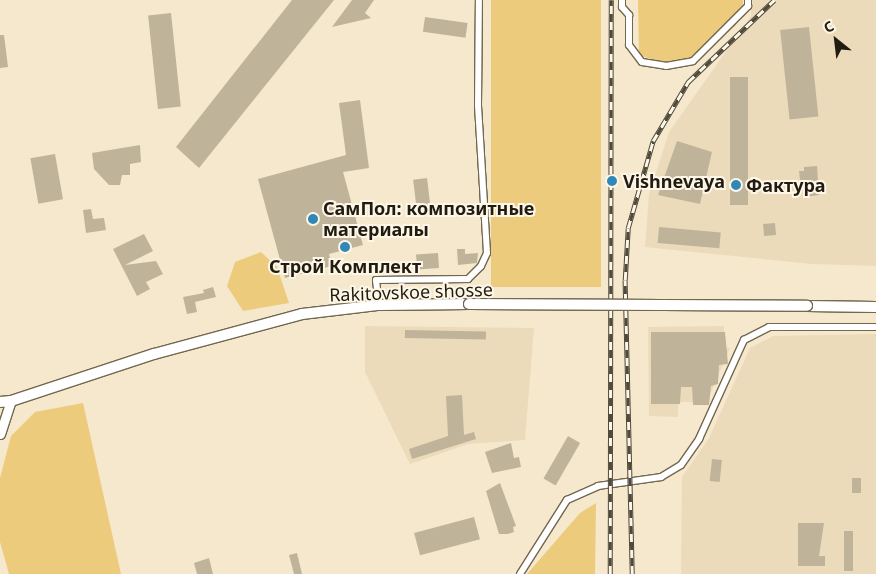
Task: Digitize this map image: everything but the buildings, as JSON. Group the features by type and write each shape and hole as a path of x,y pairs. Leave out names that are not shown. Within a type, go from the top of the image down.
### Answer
{"main road":[{"name":"Rakitovskoe shosse","path":"0,402 11,401 66,380 234,331 302,314 379,305 876,307"}],"street":[{"path":"379,305 376,280 468,279 481,266 487,253 478,105 479,0"},
{"path":"622,0 622,7 629,15 629,45 642,62 666,66 693,61 748,6 748,0"},
{"path":"520,574 567,500 598,486 661,478 681,465 699,439 744,340 769,327 876,327"},
{"path":"0,434 11,401"}],"shaded area":[{"path":"491,0 601,0 601,287 491,287"},
{"path":"638,0 743,0 743,9 736,25 700,57 666,64 639,55"},
{"path":"751,0 876,0 876,266 812,264 645,247 649,194 669,132 751,16"},
{"path":"261,252 277,267 289,303 243,311 227,286 235,262"},
{"path":"365,326 534,328 525,440 468,444 410,464 365,372"},
{"path":"724,326 724,347 730,348 707,402 678,402 678,417 649,416 648,327"},
{"path":"876,334 876,574 681,574 682,477 709,438 750,348 773,336"},
{"path":"83,403 121,574 9,574 0,542 0,478 11,436 35,412"},
{"path":"596,503 595,574 527,574 580,513"}],"railway":[{"path":"610,574 611,0"},
{"path":"632,574 625,280 628,228 653,141 688,82 774,0"}],"place":[{"name":"Vishnevaya","path":"612,181"},
{"name":"Фактура","path":"736,185"},
{"name":"СамПол: композитные материалы","path":"313,219"},
{"name":"Строй Комплект","path":"345,247"}]}
